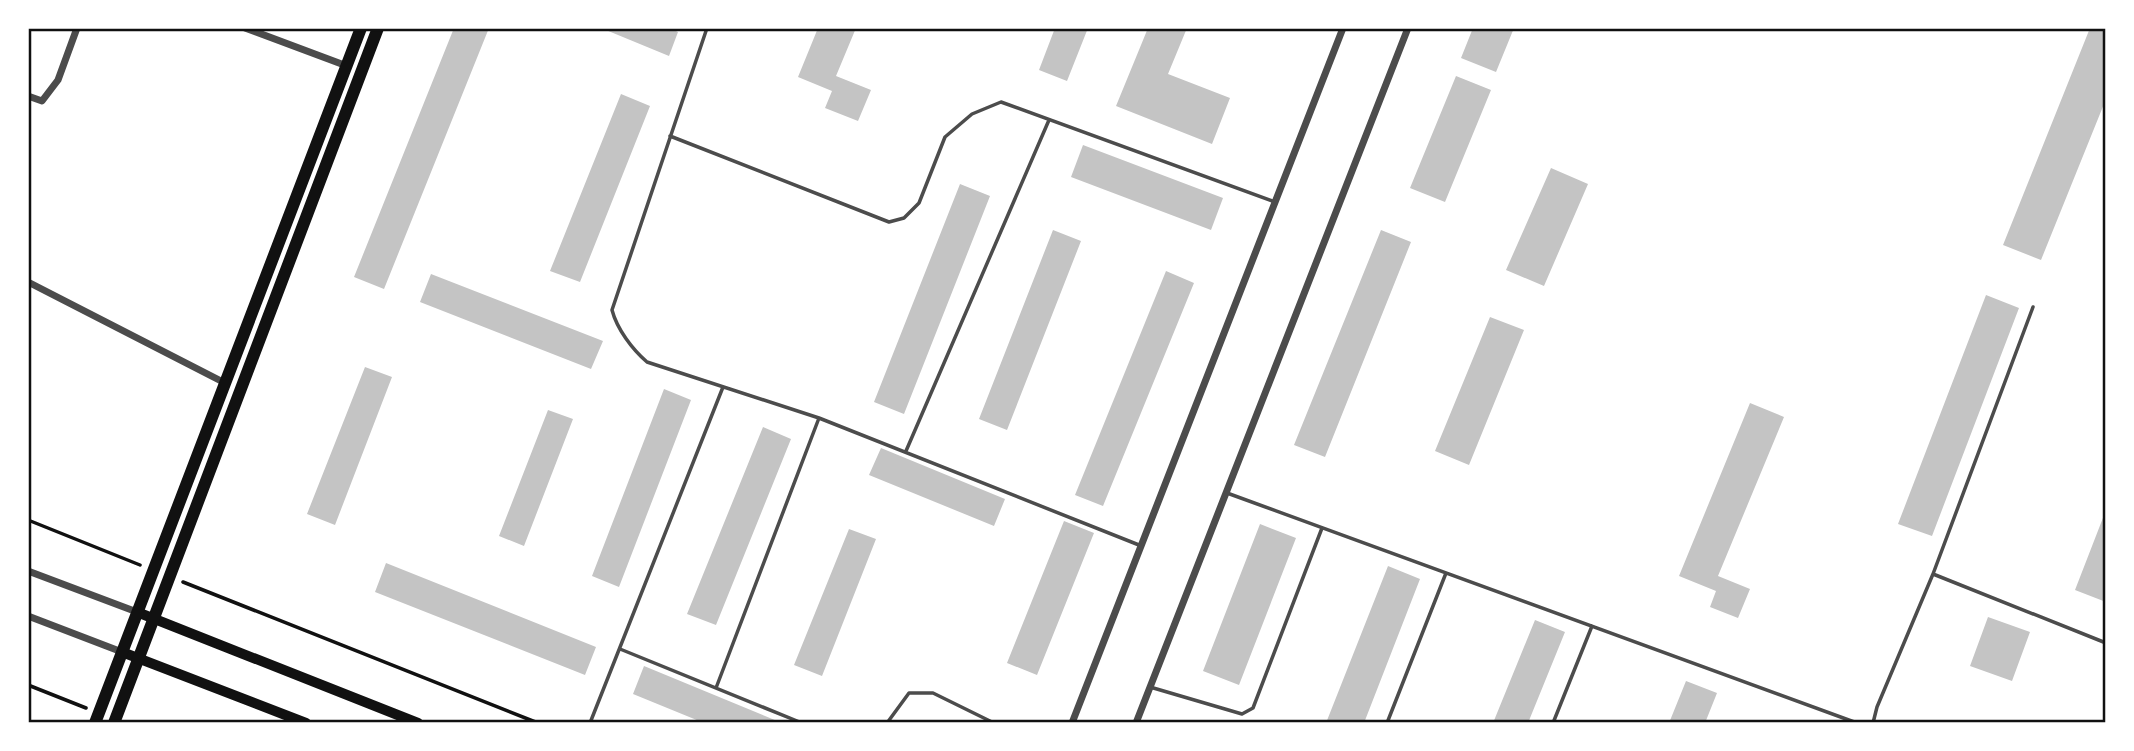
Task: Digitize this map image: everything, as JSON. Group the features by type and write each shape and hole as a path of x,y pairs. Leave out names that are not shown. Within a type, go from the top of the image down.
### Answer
{"highway":[{"path":"97,718 361,28"},
{"path":"114,723 378,28"}],"main road":[{"path":"137,612 418,723"},
{"path":"122,652 306,723"}],"street":[{"path":"28,96 42,101 58,80 77,28"},
{"path":"245,28 347,66"},
{"path":"1072,723 1343,28"},
{"path":"1136,723 1408,28"},
{"path":"28,282 225,383"},
{"path":"28,571 137,612"},
{"path":"28,616 122,652"}],"lane":[{"path":"707,28 612,310 616,325 647,362 819,418 1141,545"},
{"path":"669,136 889,222 904,218 919,203 945,137 972,114 1001,102 1275,202"},
{"path":"906,451 1049,120"},
{"path":"1873,723 1877,707 1933,573 2033,307"},
{"path":"590,723 723,387"},
{"path":"716,688 819,418"},
{"path":"1226,493 1857,723"},
{"path":"1150,687 1242,714 1249,712 1253,708 1322,528"},
{"path":"1387,723 1446,573"},
{"path":"1933,573 2106,643"},
{"path":"1553,723 1592,626"},
{"path":"619,649 803,723"},
{"path":"887,723 909,693 933,694 994,723"}],"path":[{"path":"28,520 153,570"},
{"path":"170,576 538,723"},
{"path":"28,685 97,718"}],"building":[{"path":"454,28 489,28 384,289 354,277"},
{"path":"601,28 670,28 678,32 669,56"},
{"path":"818,28 856,28 836,76 871,90 858,121 825,108 832,91 798,77"},
{"path":"1055,28 1088,28 1067,81 1039,70"},
{"path":"1148,28 1187,28 1168,74 1230,98 1212,144 1116,106"},
{"path":"1473,28 1514,28 1496,72 1461,58"},
{"path":"2090,28 2106,28 2106,99 2041,260 2003,245"},
{"path":"1456,76 1491,90 1445,202 1410,188"},
{"path":"621,94 650,106 580,282 550,271"},
{"path":"1083,145 1223,198 1211,230 1071,177"},
{"path":"1551,168 1588,184 1544,286 1506,270"},
{"path":"960,184 990,196 904,414 874,402"},
{"path":"1053,230 1081,241 1007,430 979,419"},
{"path":"1381,230 1411,242 1325,457 1294,445"},
{"path":"1166,271 1194,283 1103,506 1075,495"},
{"path":"431,274 603,341 591,369 420,302"},
{"path":"1986,295 2019,308 1932,536 1898,524"},
{"path":"1490,317 1524,330 1469,465 1435,451"},
{"path":"365,367 392,377 335,525 307,514"},
{"path":"664,389 691,400 619,587 592,576"},
{"path":"1750,403 1784,417 1718,576 1750,589 1738,618 1710,607 1716,591 1679,576"},
{"path":"548,410 573,419 524,546 499,536"},
{"path":"763,427 791,439 716,625 687,614"},
{"path":"881,448 1005,499 994,526 869,475"},
{"path":"2106,510 2106,602 2075,590"},
{"path":"1064,521 1094,533 1037,675 1007,663"},
{"path":"1260,524 1296,538 1239,685 1203,671"},
{"path":"849,529 876,539 822,676 794,665"},
{"path":"386,563 596,647 585,675 375,592"},
{"path":"1388,566 1420,579 1364,723 1326,723"},
{"path":"1988,617 2030,632 2012,681 1970,666"},
{"path":"1535,620 1565,632 1528,723 1493,723"},
{"path":"644,666 782,723 704,723 633,694"},
{"path":"1686,681 1717,693 1705,723 1669,723"}]}
